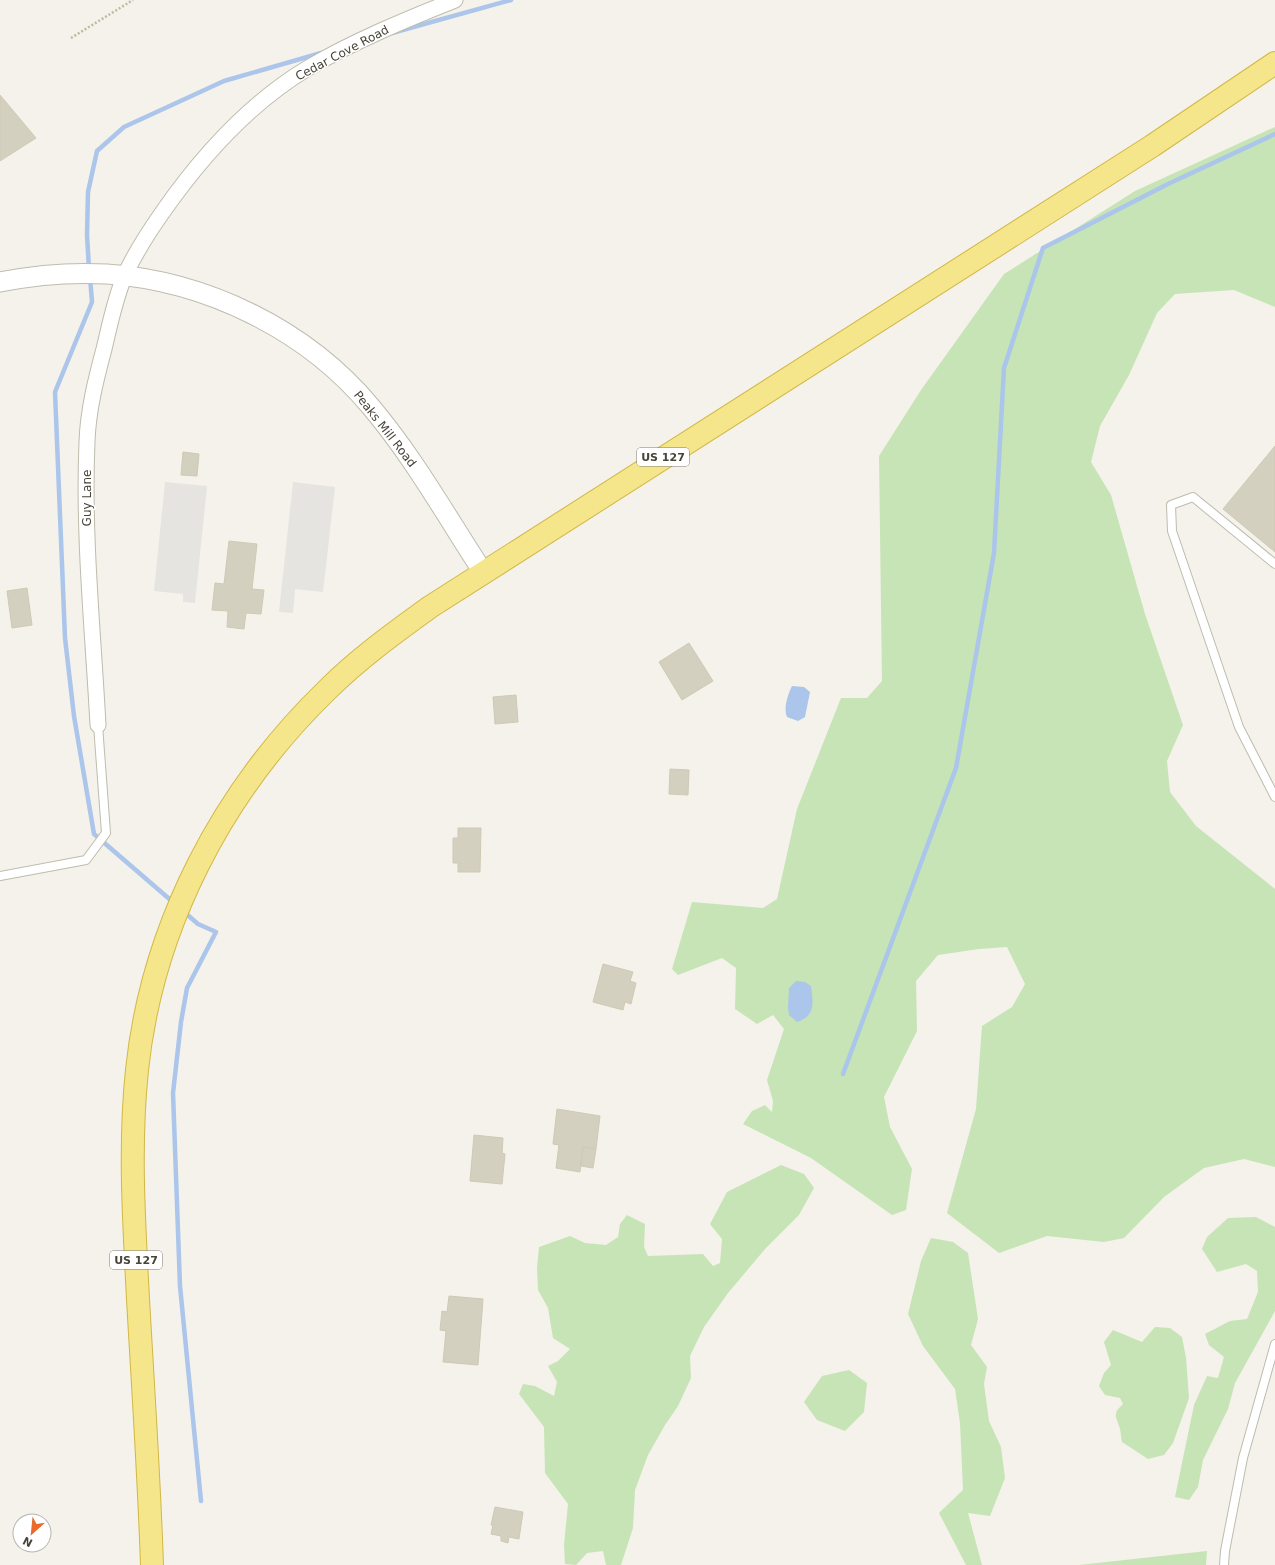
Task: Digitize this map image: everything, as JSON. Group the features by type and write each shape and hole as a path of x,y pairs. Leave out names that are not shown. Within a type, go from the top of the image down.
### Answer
{"highway":[{"name":"US 127","path":"152,1565 148,1456 133,1215 132,1137 137,1069 143,1023 152,980 168,933 192,878 222,821 247,783 296,722 327,690 379,644 424,612 483,572 1152,146 1275,63"}],"street":[{"name":"Cedar Cove Road","path":"125,276 135,255 157,220 189,176 225,136 262,100 308,68 333,55 388,28 455,0"},
{"name":"Peaks Mill Road","path":"0,282 28,277 68,273 107,274 145,278 182,287 220,299 283,331 320,357 352,386 370,406 391,432 424,480 483,572"},
{"name":"Guy Lane","path":"98,725 86,516 87,439 95,384 111,317 125,276"}],"lane":[{"path":"1275,564 1193,497 1171,505 1172,531 1239,727 1275,796"},
{"path":"0,876 86,860 106,833 98,725"},
{"path":"1224,1565 1225,1551 1243,1458 1275,1344"}],"path":[{"path":"71,38 133,0"}],"green space":[{"path":"1275,127 1275,307 1234,290 1175,294 1157,313 1129,375 1100,426 1091,462 1111,495 1145,614 1183,725 1167,761 1170,792 1196,826 1275,889 1275,1167 1244,1159 1204,1168 1164,1197 1124,1238 1104,1242 1047,1236 999,1253 947,1213 976,1109 982,1026 1012,1007 1025,984 1007,947 979,949 938,955 916,981 917,1031 884,1097 890,1127 912,1169 906,1210 892,1215 811,1158 743,1124 752,1111 765,1105 772,1112 773,1101 767,1080 784,1029 773,1015 757,1024 735,1009 736,968 722,958 678,975 672,969 692,902 763,908 777,899 797,809 841,698 867,698 882,681 879,456 921,390 1004,274 1135,191"},
{"path":"781,1165 804,1174 814,1188 799,1215 766,1248 728,1293 704,1327 690,1356 691,1378 678,1406 648,1455 635,1490 633,1528 621,1565 606,1565 603,1551 587,1553 576,1565 565,1564 564,1545 568,1504 545,1473 544,1427 519,1394 523,1384 535,1386 554,1396 557,1382 548,1366 558,1361 570,1349 553,1338 548,1308 538,1290 537,1268 539,1247 570,1236 585,1243 606,1245 618,1237 620,1224 627,1215 645,1224 644,1247 648,1256 703,1254 713,1266 720,1263 722,1239 710,1224 727,1192"},
{"path":"1256,1217 1275,1227 1275,1311 1235,1383 1228,1409 1203,1460 1198,1487 1189,1500 1175,1497 1194,1405 1207,1376 1218,1378 1224,1357 1209,1345 1205,1334 1230,1321 1247,1319 1258,1292 1257,1271 1246,1264 1217,1272 1202,1249 1207,1237 1228,1218"},
{"path":"931,1238 953,1242 968,1253 978,1319 971,1345 987,1367 984,1384 989,1421 1001,1447 1005,1478 990,1516 968,1513 982,1565 966,1565 939,1513 963,1490 960,1423 955,1389 923,1346 908,1314 921,1261"},
{"path":"1155,1327 1170,1328 1182,1337 1186,1358 1189,1398 1173,1443 1164,1455 1148,1459 1122,1442 1116,1414 1123,1404 1120,1398 1105,1395 1099,1386 1104,1373 1111,1365 1104,1342 1113,1330 1142,1342"},
{"path":"849,1370 867,1383 864,1412 845,1431 817,1420 804,1402 822,1376"},
{"path":"1207,1551 1206,1565 1079,1565"}],"shaded area":[{"path":"165,482 207,486 195,603 183,602 183,594 154,591"},
{"path":"293,482 335,487 323,592 295,589 293,613 279,612"}],"water":[{"path":"792,686 804,687 810,692 805,717 798,721 787,717 786,713 786,701"},
{"path":"796,981 805,982 811,986 812,998 812,1008 810,1012 807,1016 797,1022 789,1015 788,1008 789,988"}],"building":[{"path":"0,95 36,138 0,161"},
{"path":"1275,446 1275,552 1223,509"},
{"path":"183,452 199,454 197,476 181,475"},
{"path":"229,541 257,544 252,589 264,590 261,614 246,613 244,629 227,627 228,611 212,610 215,583 224,584"},
{"path":"27,588 32,625 12,628 7,591"},
{"path":"689,643 713,681 682,700 659,662"},
{"path":"516,695 518,722 495,724 493,697"},
{"path":"670,769 689,770 688,795 669,794"},
{"path":"458,828 481,828 480,872 458,872 458,863 453,863 453,838 458,838"},
{"path":"603,964 633,972 630,981 636,983 631,1004 625,1002 623,1010 593,1002"},
{"path":"557,1109 600,1116 596,1149 583,1147 580,1172 556,1168 559,1145 553,1144"},
{"path":"474,1135 503,1138 502,1153 505,1154 502,1184 470,1181"},
{"path":"583,1147 596,1149 593,1168 581,1166"},
{"path":"449,1296 483,1299 478,1365 443,1362 446,1331 440,1330 442,1311 447,1312"},
{"path":"495,1507 523,1512 519,1539 509,1537 508,1543 501,1541 501,1536 491,1534 493,1525 491,1525"}],"waterway":[{"path":"392,33 511,0"},
{"path":"89,269 87,235 88,192 97,151 124,127 224,81 321,53"},
{"path":"843,1074 956,768 994,553 1004,368 1043,248 1168,184 1275,134"},
{"path":"90,277 92,302 55,392 65,638 74,716 94,834 174,903"},
{"path":"183,911 198,924 216,932 187,988 181,1022 173,1093 180,1286 201,1501"}]}
